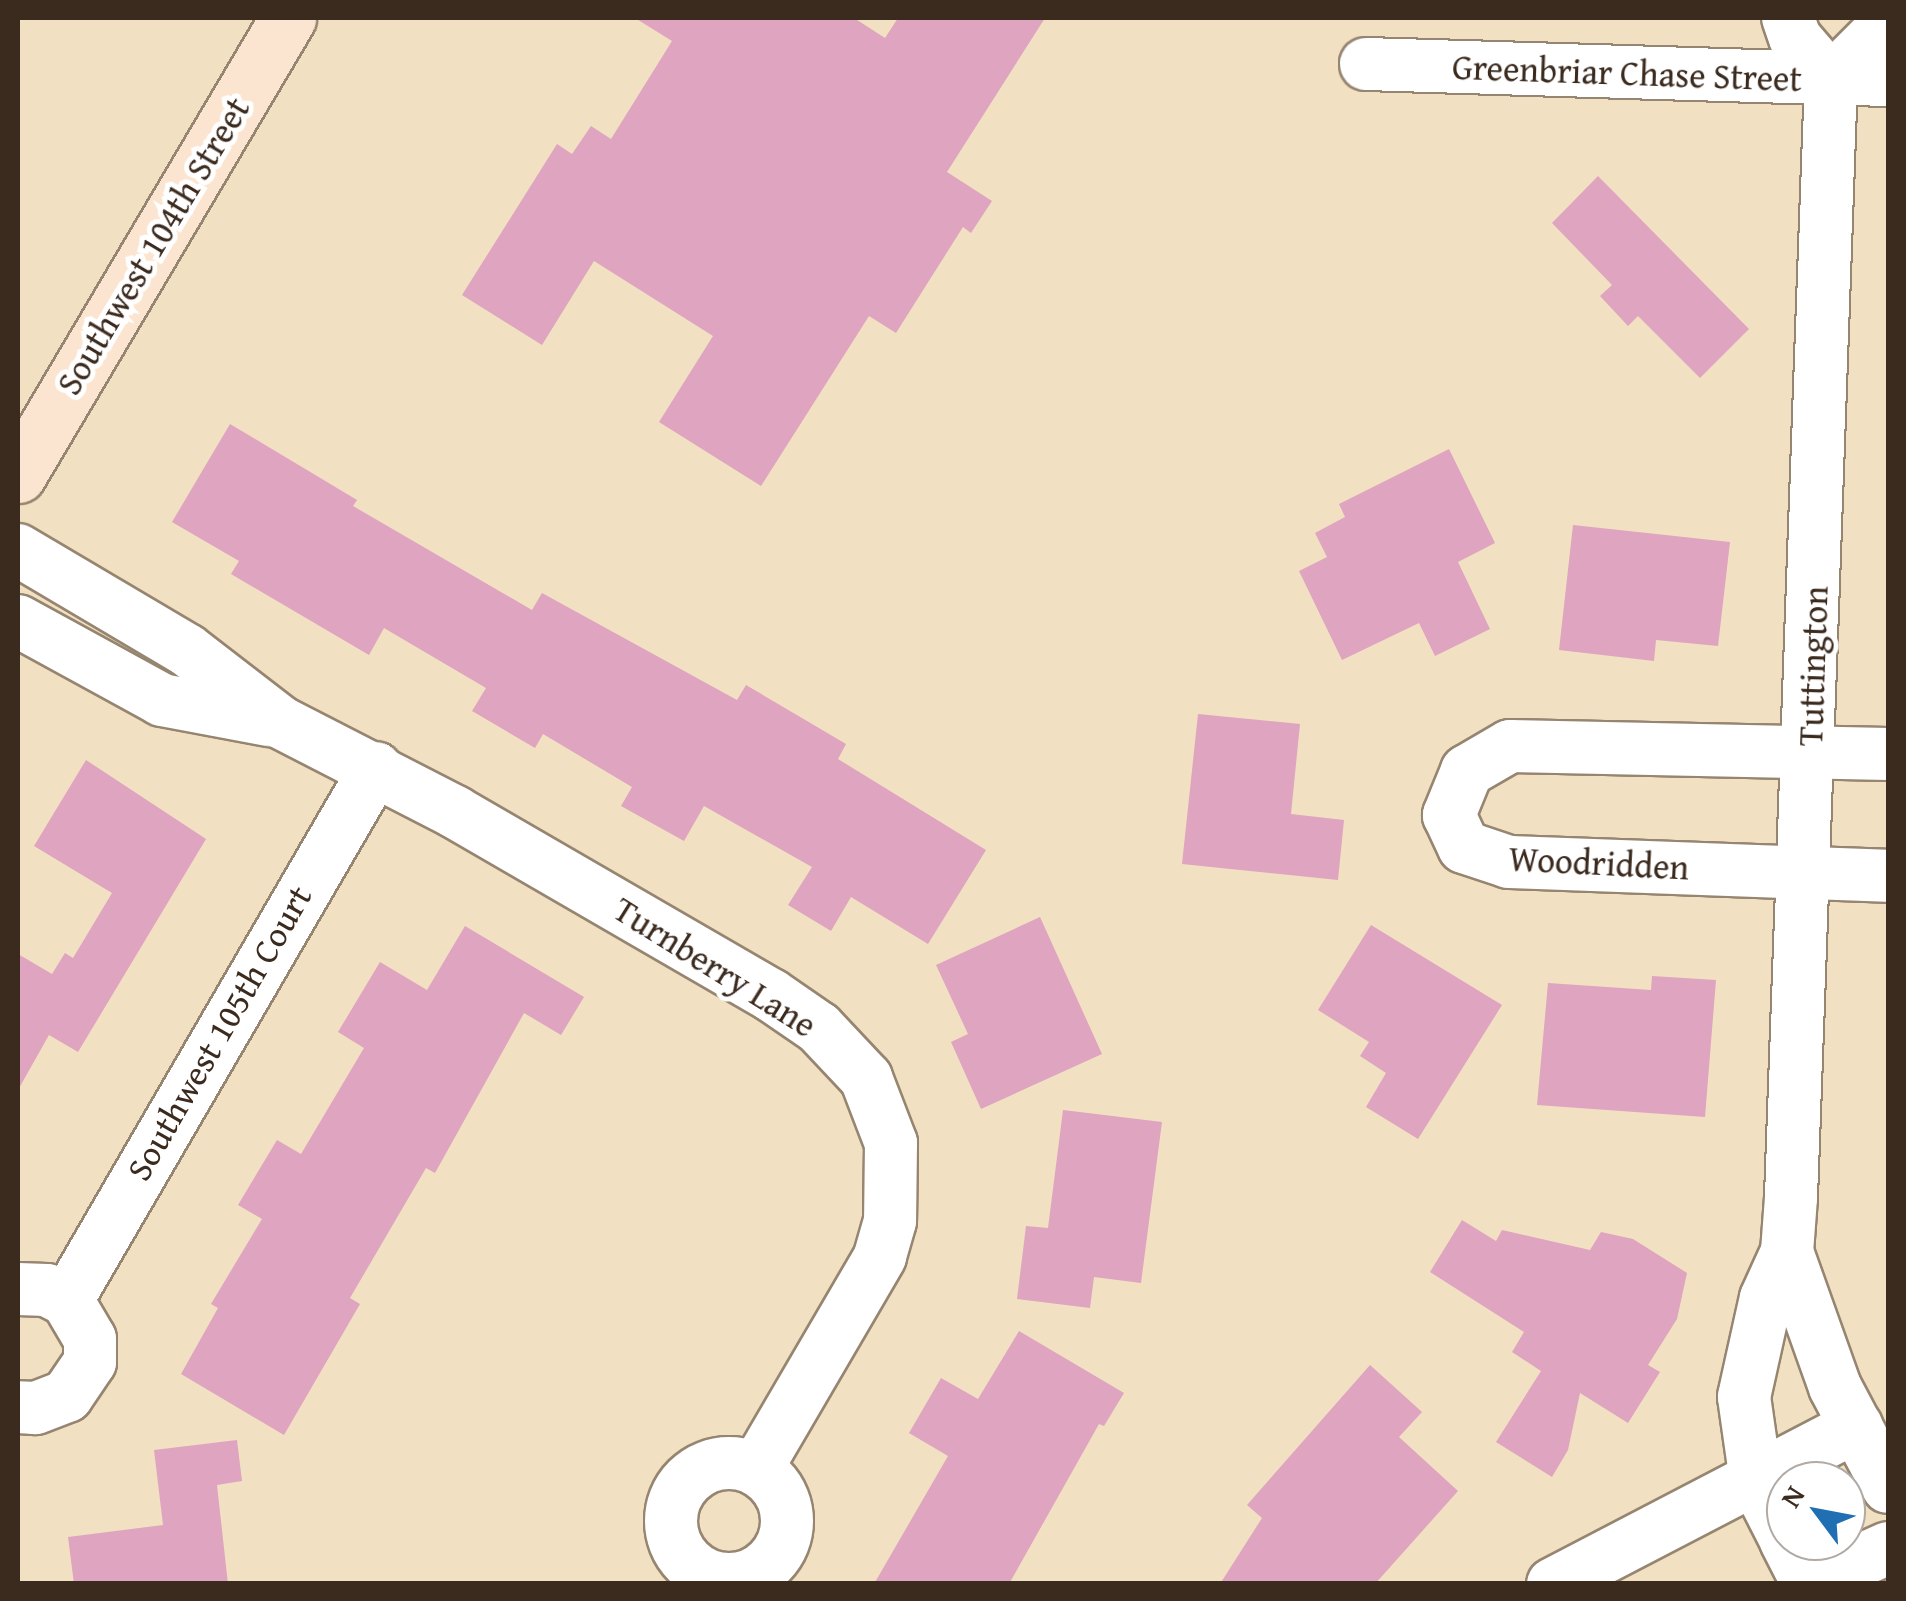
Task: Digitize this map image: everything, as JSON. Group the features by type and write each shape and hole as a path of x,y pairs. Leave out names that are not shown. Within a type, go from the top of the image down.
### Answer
{"main road":[{"name":"Southwest 104th Street","path":"18,475 288,18"}],"street":[{"path":"1788,18 1795,38 1831,80 1888,23"},
{"name":"Greenbriar Chase Street","path":"1366,64 1888,80"},
{"name":"Tuttington","path":"1766,1500 1756,1480 1744,1397 1766,1298 1787,1252 1806,873 1831,80"},
{"name":"Turnberry Lane","path":"18,550 187,650 280,722 376,768 771,995 819,1028 866,1078 891,1144 890,1221 880,1257 756,1469"},
{"name":"Turnberry Lane","path":"18,621 162,700 280,722"},
{"name":"Woodridden","path":"1888,754 1510,746 1466,770 1449,815 1464,847 1509,862 1888,876"},
{"name":"Southwest 105th Court","path":"18,1407 52,1405 81,1382 90,1339 42,1294 376,768"},
{"name":"Tuttington","path":"1787,1252 1856,1426 1888,1487"},
{"path":"1554,1584 1856,1426"},
{"path":"1808,1584 1888,1548"},
{"name":"Tuttington","path":"1796,1561 1808,1584"}],"building":[{"path":"635,18 854,18 885,38 898,18 1045,18 947,172 992,201 971,233 963,227 896,333 869,316 761,486 659,422 713,336 594,261 542,345 462,295 557,144 572,154 591,126 611,139 672,41"},
{"path":"1598,176 1749,329 1700,378 1638,316 1628,326 1600,296 1612,285 1552,223"},
{"path":"230,424 357,500 353,506 532,610 542,593 737,700 746,685 846,744 838,759 986,850 928,944 851,897 831,931 788,905 812,867 704,806 684,841 621,806 632,787 543,734 535,748 472,711 486,688 384,628 369,655 231,574 239,561 172,522"},
{"path":"1449,449 1495,543 1458,562 1490,629 1435,656 1419,623 1342,660 1299,571 1327,557 1315,533 1345,517 1339,504"},
{"path":"1573,525 1730,542 1718,646 1656,640 1654,661 1559,650"},
{"path":"1198,714 1300,724 1291,814 1344,820 1338,880 1182,864"},
{"path":"86,760 206,839 78,1052 49,1035 18,1090 18,954 52,974 65,953 73,958 112,893 34,846"},
{"path":"1040,917 1102,1054 981,1109 951,1042 968,1034 936,965"},
{"path":"1371,925 1502,1005 1418,1139 1366,1107 1386,1073 1360,1056 1369,1042 1318,1010"},
{"path":"465,926 584,997 561,1035 524,1013 435,1173 426,1168 350,1298 360,1304 284,1435 181,1374 218,1308 211,1304 262,1219 238,1205 277,1140 301,1154 364,1048 338,1032 380,962 427,990"},
{"path":"1652,976 1716,980 1705,1117 1537,1105 1548,983 1651,990"},
{"path":"1063,1110 1162,1122 1141,1283 1094,1277 1090,1308 1017,1299 1026,1226 1048,1228"},
{"path":"1462,1220 1496,1241 1502,1230 1590,1250 1601,1232 1633,1239 1687,1273 1677,1319 1648,1365 1660,1372 1628,1423 1580,1393 1568,1450 1552,1477 1496,1442 1541,1371 1512,1352 1524,1332 1430,1272"},
{"path":"1019,1331 1124,1393 1104,1426 1099,1424 1009,1584 874,1584 948,1456 909,1433 941,1378 978,1399"},
{"path":"1370,1365 1422,1412 1399,1437 1458,1491 1375,1584 1220,1584 1262,1518 1247,1505"},
{"path":"237,1440 242,1481 217,1485 228,1584 74,1584 68,1537 163,1525 154,1450"}]}
